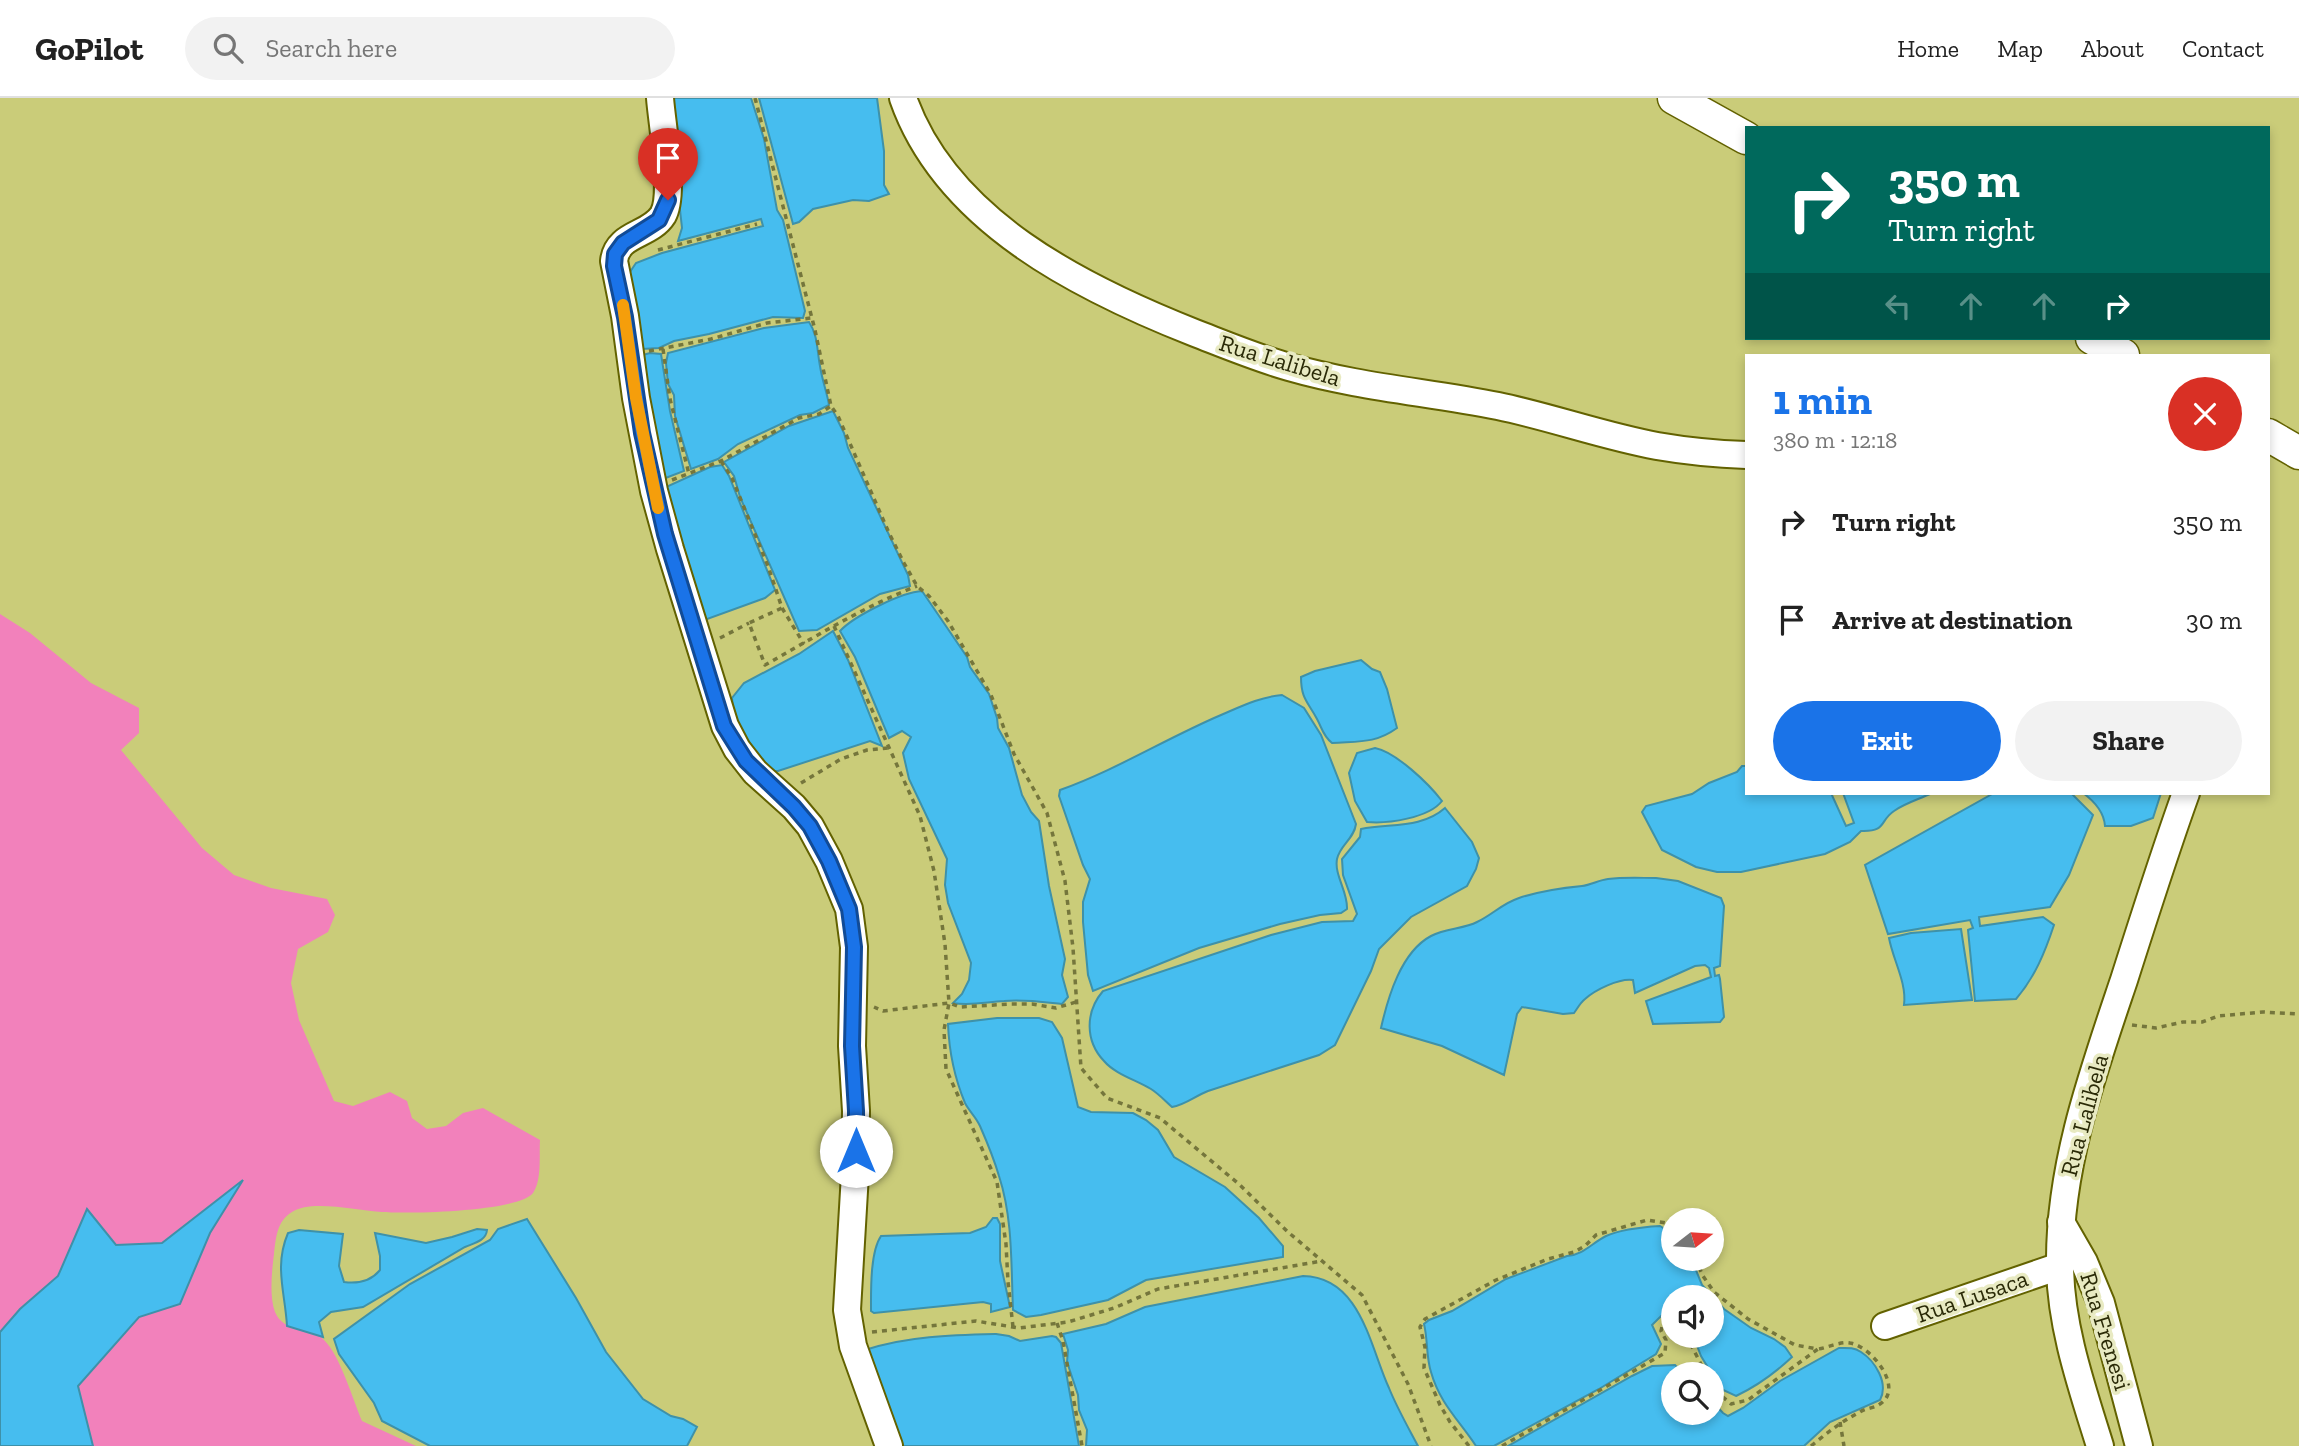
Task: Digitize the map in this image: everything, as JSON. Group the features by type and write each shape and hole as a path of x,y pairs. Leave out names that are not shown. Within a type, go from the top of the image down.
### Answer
{"main road":[{"path":"1674,98 1745,137"},
{"path":"2270,436 2299,453"}],"street":[{"path":"660,98 669,183 667,205 659,220 623,243 615,254 614,266 625,317 636,398 653,488 724,726 746,761 810,826 841,887 852,926 852,1046 856,1138 847,1310 850,1335 889,1446"},
{"name":"Rua Lalibela","path":"903,98 923,145 947,176 988,218 1069,274 1136,310 1275,363 1321,375 1371,386 1497,406 1657,446 1745,456"},
{"name":"Rua Lalibela","path":"2100,1446 2085,1399 2066,1319 2060,1266 2065,1182 2109,1023 2185,795"},
{"name":"Rua Frenesi","path":"2061,1222 2084,1262 2101,1303 2139,1446"},
{"name":"Rua Lusaca","path":"1885,1326 2060,1266"}],"path":[{"path":"755,98 831,406 838,416 889,533 917,586 929,596 948,621 991,695 1014,754 1046,813 1065,881 1073,948 1081,1068 1107,1098 1160,1118 1240,1185 1362,1295 1408,1384 1432,1446"},
{"path":"653,251 757,224"},
{"path":"630,354 663,349 767,323 811,318"},
{"path":"663,349 670,399 688,474"},
{"path":"653,488 721,461 799,418 819,414 831,406"},
{"path":"721,461 732,478 782,608 804,644"},
{"path":"749,622 765,665 889,596 917,586"},
{"path":"701,648 782,608"},
{"path":"834,626 920,816 934,871 945,944 949,1003 944,1030 946,1069 997,1182 1006,1244 1007,1282 1013,1327"},
{"path":"779,794 814,777 841,759 867,750 888,748"},
{"path":"853,985 868,1003 883,1011 949,1003 960,1007 1011,1003 1056,1008 1076,1002"},
{"path":"2109,1023 2156,1028 2183,1022 2202,1022 2218,1016 2263,1012 2299,1014"},
{"path":"1469,1446 1445,1414 1424,1368 1425,1347 1420,1327 1425,1319 1496,1280 1548,1259 1574,1252 1596,1235 1647,1220 1661,1222"},
{"path":"850,1335 976,1321 1013,1327 1058,1323 1114,1308 1158,1289 1322,1261"},
{"path":"1701,1271 1714,1292 1748,1319 1795,1345 1818,1349 1849,1342 1867,1350 1883,1367 1888,1383 1887,1396 1880,1405 1868,1407 1840,1422 1811,1446"},
{"path":"1058,1323 1082,1446"},
{"path":"1502,1446 1665,1353 1665,1348"},
{"path":"1724,1398 1731,1404 1748,1400 1818,1349"},
{"path":"1840,1422 1844,1446"}],"shaded area":[{"path":"0,614 30,633 91,683 139,708 139,733 121,750 202,848 234,875 271,888 327,899 335,915 328,932 298,949 291,983 299,1020 334,1101 353,1106 390,1092 407,1101 412,1118 427,1129 446,1126 463,1113 483,1108 540,1140 536,1188 523,1199 485,1208 414,1213 311,1206 292,1212 280,1225 272,1268 273,1306 279,1319 291,1327 319,1336 330,1347 341,1367 362,1421 416,1446 0,1446"}],"water":[{"path":"671,98 751,98 764,139 777,210 783,220 805,311 803,318 773,317 674,341 659,348 642,349 628,275 636,263 662,253 763,226 761,219 678,241 682,228"},
{"path":"759,98 877,98 884,151 884,185 889,194 869,201 853,200 813,209 793,224"},
{"path":"809,322 816,338 829,405 813,413 800,415 738,444 718,459 691,469 675,416 674,395 668,384 668,353 764,328"},
{"path":"661,354 670,411 684,471 663,479 661,456 654,439 639,356"},
{"path":"833,411 908,575 910,586 880,594 817,630 799,631 740,497 734,476 724,462 789,426"},
{"path":"722,465 729,476 775,590 765,598 699,622 666,487 710,467"},
{"path":"922,591 989,694 998,728 1009,748 1022,795 1039,821 1049,886 1065,959 1062,975 1068,997 1062,1004 1019,1000 953,1003 962,994 969,980 971,963 948,903 945,885 947,859 909,779 903,753 911,737 902,731 889,738 855,657 840,631 879,606"},
{"path":"833,631 848,660 882,746 870,741 778,771 767,771 736,720 732,698 744,683 799,654"},
{"path":"1361,660 1380,672 1397,728 1374,739 1332,743 1306,700 1301,677"},
{"path":"1282,695 1304,708 1321,735 1356,824 1353,834 1337,859 1337,871 1347,909 1341,913 1280,924 1199,948 1093,991 1088,975 1083,922 1083,902 1090,879 1059,796 1060,790 1236,708"},
{"path":"1375,748 1402,762 1442,801 1418,816 1396,821 1367,822 1355,801 1349,773 1357,753"},
{"path":"1745,766 1745,795 1832,795 1846,826 1854,823 1844,795 1927,795 1898,808 1879,828 1861,831 1850,842 1825,854 1741,872 1717,872 1696,867 1662,850 1642,812 1646,806 1692,794 1709,783"},
{"path":"1990,795 2073,795 2093,815 2069,875 2050,907 1979,917 1980,926 2043,917 2054,925 2039,964 2016,999 1975,1001 1968,930 1973,928 1970,920 1888,934 1865,865"},
{"path":"2085,795 2160,795 2153,818 2131,826 2105,826 2103,816"},
{"path":"1445,808 1472,842 1479,858 1476,869 1467,886 1411,917 1379,949 1335,1045 1319,1055 1208,1091 1172,1107 1151,1089 1114,1070 1098,1053 1091,1036 1090,1017 1103,991 1271,935 1322,922 1353,921 1357,914 1343,875 1342,859 1360,837 1361,829 1416,822 1436,815"},
{"path":"1656,878 1678,881 1721,898 1724,906 1720,966 1714,968 1715,976 1719,975 1720,979 1724,1017 1720,1022 1653,1024 1646,1001 1711,977 1709,968 1705,965 1695,966 1635,993 1633,980 1614,983 1589,996 1574,1013 1563,1014 1522,1007 1517,1014 1504,1075 1442,1046 1381,1028 1397,976 1412,953 1431,936 1472,924 1513,900 1535,893 1608,879"},
{"path":"1961,929 1972,1000 1904,1005 1902,980 1889,938 1911,933"},
{"path":"997,1018 1039,1018 1052,1022 1062,1038 1078,1107 1091,1112 1133,1113 1146,1120 1158,1130 1174,1157 1225,1187 1259,1218 1283,1246 1283,1257 1146,1280 1108,1300 1041,1315 1026,1317 1013,1310 1010,1242 1004,1192 985,1138 965,1103 958,1084 948,1024"},
{"path":"243,1180 210,1233 180,1304 139,1317 78,1386 93,1446 0,1446 0,1332 20,1309 58,1276 87,1209 116,1245 162,1243"},
{"path":"993,1218 997,1218 1000,1224 1000,1261 1010,1307 991,1312 991,1304 983,1302 874,1313 871,1311 873,1261 881,1236 970,1233 986,1227"},
{"path":"527,1219 606,1352 643,1399 671,1416 697,1427 687,1446 430,1446 382,1421 374,1403 339,1354 334,1339 410,1284 490,1240 498,1229"},
{"path":"1661,1227 1661,1271 1696,1271 1702,1285 1661,1285 1661,1316 1652,1325 1661,1344 1656,1354 1599,1389 1494,1446 1476,1446 1445,1403 1435,1383 1429,1366 1424,1324 1506,1279 1578,1253 1606,1236 1640,1228"},
{"path":"477,1229 487,1230 479,1241 363,1307 331,1312 319,1322 323,1337 287,1326 281,1268 288,1233 299,1230 343,1234 339,1266 344,1282 355,1283 369,1279 380,1270 375,1233 426,1243"},
{"path":"1303,1276 1323,1279 1338,1288 1351,1301 1361,1317 1392,1395 1418,1446 1086,1446 1087,1430 1067,1362 1068,1350 1063,1334 1106,1324 1145,1307"},
{"path":"1724,1309 1751,1328 1774,1339 1785,1347 1792,1357 1766,1379 1736,1396 1724,1390 1724,1362 1705,1362 1698,1348 1724,1348"},
{"path":"996,1334 1020,1341 1052,1336 1061,1343 1079,1446 894,1446 865,1350 913,1339"},
{"path":"1839,1348 1850,1348 1861,1352 1871,1361 1879,1373 1883,1387 1880,1400 1830,1422 1804,1446 1508,1446 1652,1366 1661,1366 1661,1425 1724,1425 1724,1414 1728,1416 1743,1408 1780,1381"}],"slow traffic":[{"path":"623,305 636,398 658,508"}],"route":[{"path":"668,200 663,216 628,239 615,254 614,266 625,317 642,433 665,534 724,726 755,772 804,817 829,861 849,909 854,947 852,1046 856,1151"}]}
